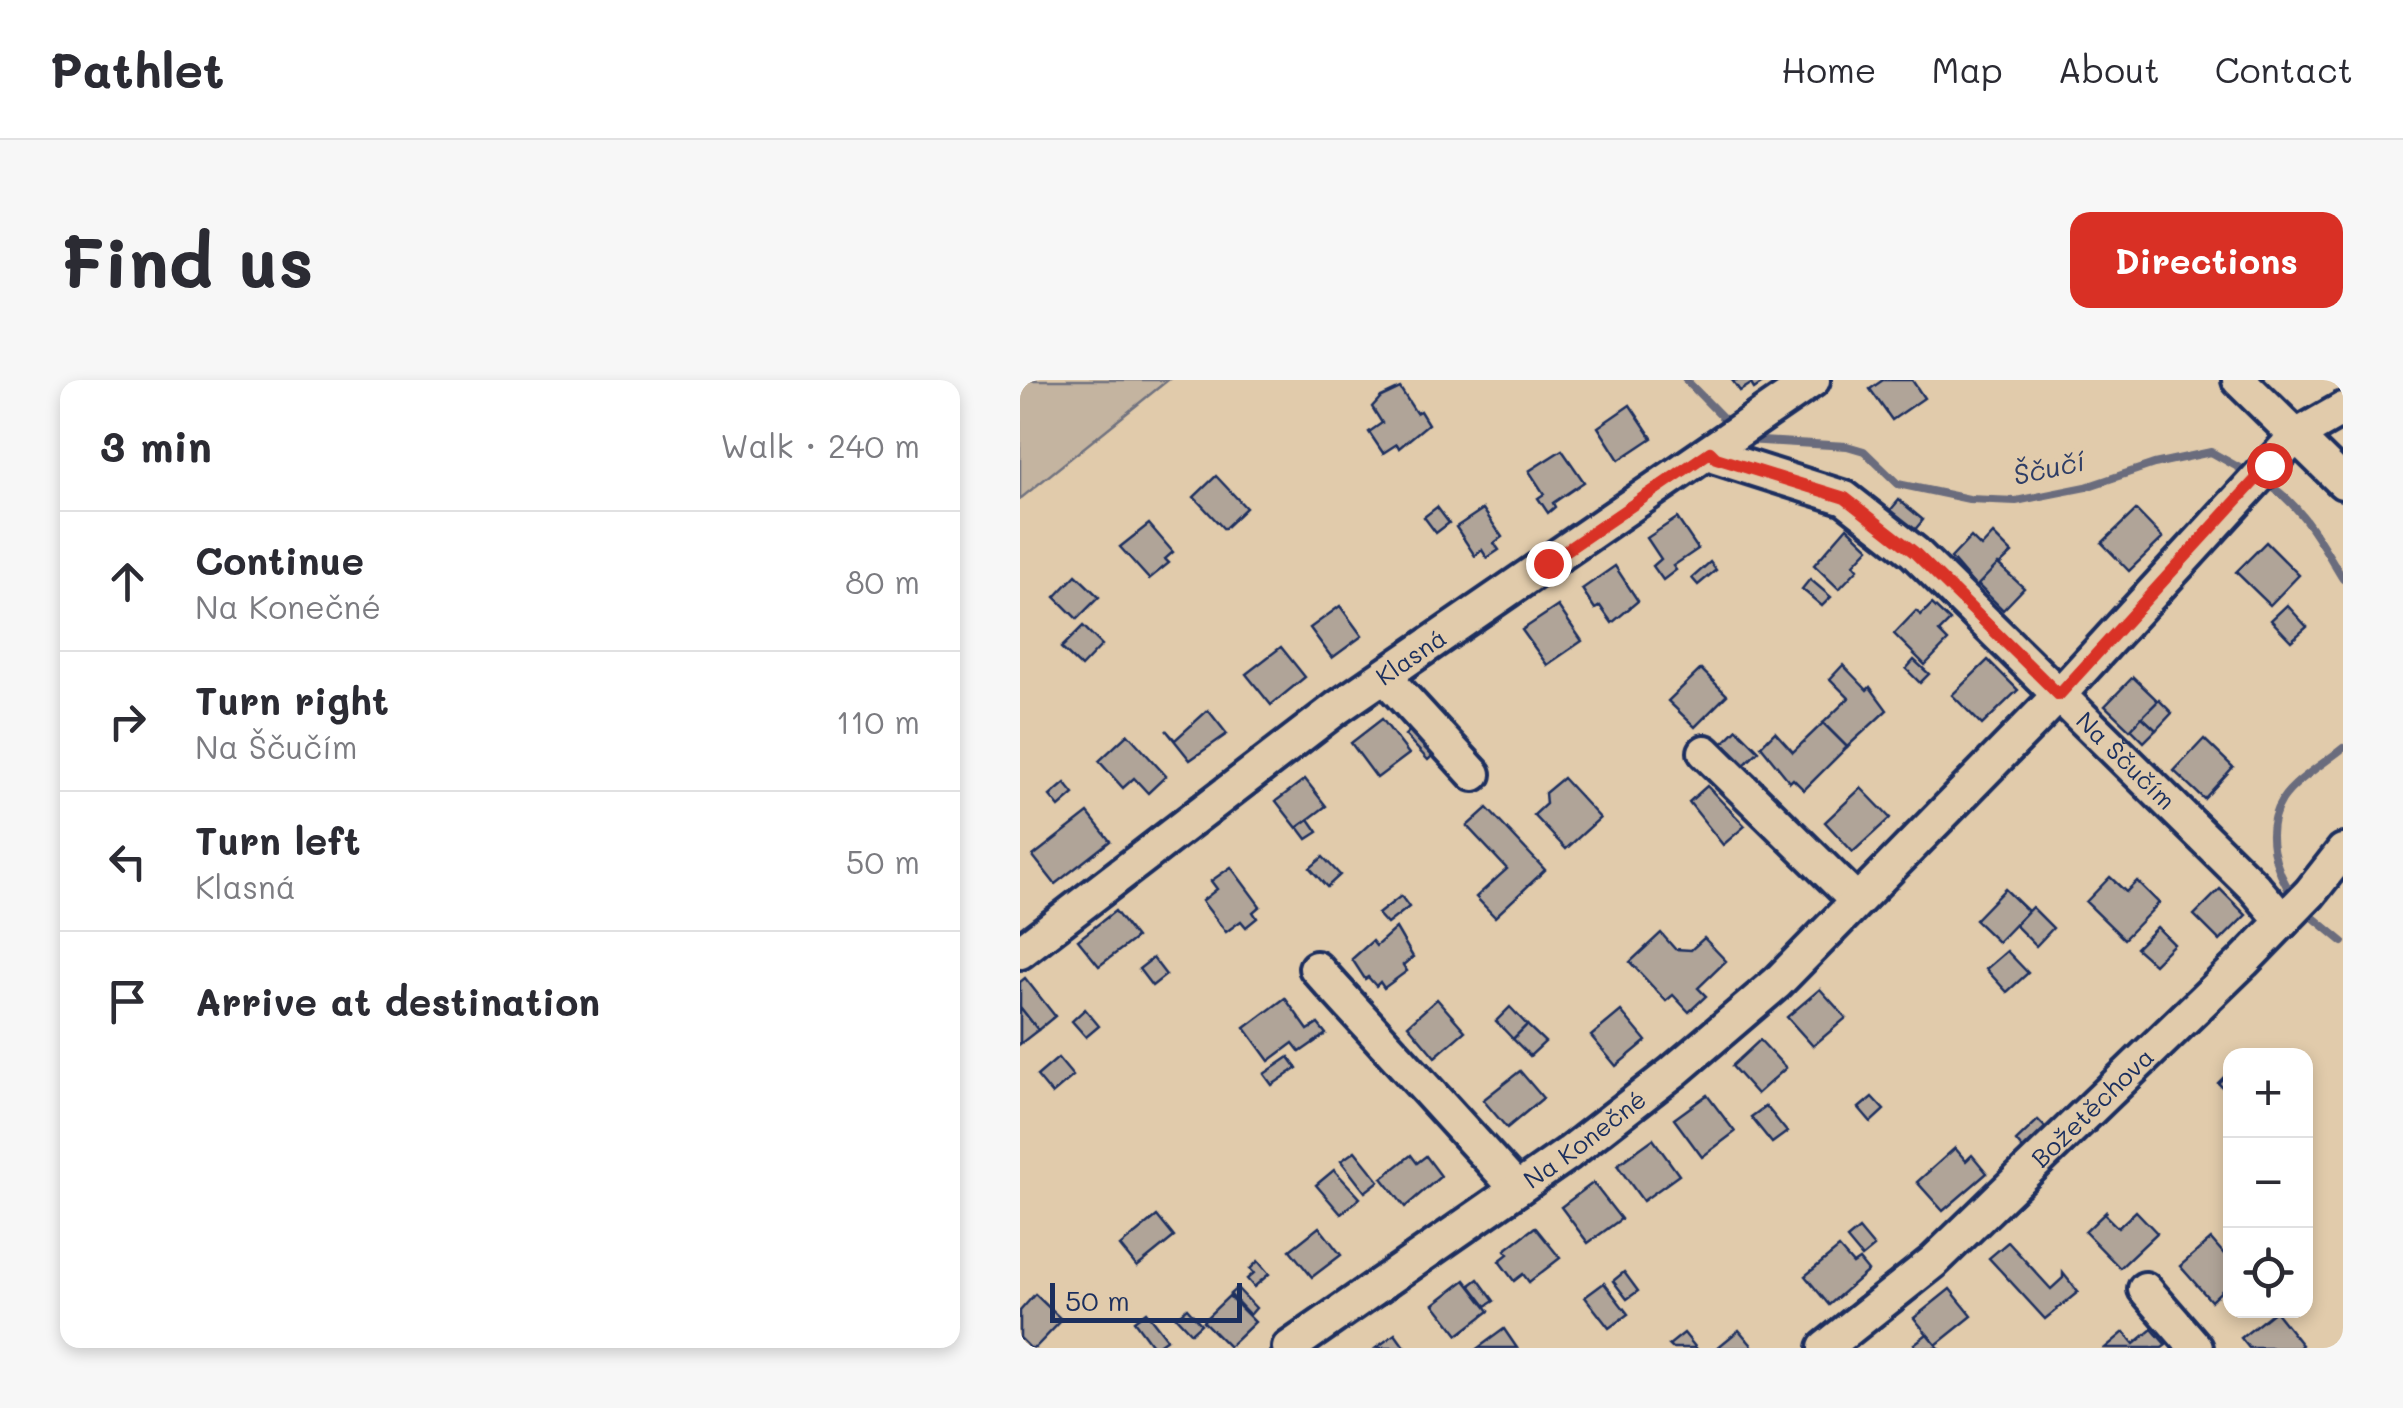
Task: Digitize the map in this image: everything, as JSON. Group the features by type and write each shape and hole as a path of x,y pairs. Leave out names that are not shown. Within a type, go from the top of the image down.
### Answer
{"street":[{"name":"Klasná","path":"1020,952 1337,708 1813,380"},
{"path":"2259,387 2296,436 2343,482"},
{"name":"Na Konečné","path":"1289,1348 1517,1189 1673,1072 1777,983 2059,695 2296,436 2343,409"},
{"name":"Na Ščučím","path":"1710,452 1716,458 1845,498 1914,552 2285,919"},
{"path":"1384,676 1474,774"},
{"path":"1705,752 1858,900"},
{"name":"Božetěchova","path":"1825,1348 1933,1262 2285,919 2343,851"},
{"path":"1316,968 1517,1189"},
{"path":"2146,1289 2196,1348"}],"shaded area":[{"path":"1020,380 1168,380 1020,499"}],"building":[{"path":"1732,380 1764,382 1754,389 1751,384 1740,391"},
{"path":"1883,380 1912,380 1924,398 1892,420 1870,389"},
{"path":"1400,388 1428,424 1399,448 1397,444 1383,453 1369,432 1382,423 1372,407 1381,397"},
{"path":"1630,405 1652,438 1619,460 1598,427"},
{"path":"1562,450 1584,482 1553,503 1555,507 1548,513 1538,498 1544,494 1529,471"},
{"path":"1216,476 1246,508 1224,529 1194,497"},
{"path":"1899,500 1923,520 1913,532 1889,512"},
{"path":"1437,507 1449,523 1436,533 1424,517"},
{"path":"1483,509 1502,537 1494,543 1499,550 1487,558 1482,550 1475,556 1456,527"},
{"path":"2136,510 2163,538 2129,571 2102,543"},
{"path":"1677,518 1698,549 1673,566 1676,570 1663,580 1653,566 1661,559 1647,538"},
{"path":"1149,524 1173,552 1165,559 1169,563 1149,579 1120,547"},
{"path":"1847,527 1869,548 1854,564 1858,569 1839,589 1814,565"},
{"path":"1993,534 2012,553 1976,587 1951,558 1971,537 1981,547"},
{"path":"2266,542 2299,575 2270,605 2236,572"},
{"path":"1710,562 1716,570 1698,585 1692,578"},
{"path":"1998,564 2024,588 2003,610 1976,587"},
{"path":"1615,566 1638,601 1612,623 1600,606 1595,609 1582,589"},
{"path":"1076,575 1099,597 1077,619 1055,597"},
{"path":"1810,579 1831,597 1822,606 1802,589"},
{"path":"1932,604 1950,621 1939,632 1948,641 1925,665 1894,634 1916,611 1921,615"},
{"path":"2287,605 2307,627 2291,641 2271,620"},
{"path":"1340,606 1362,636 1332,658 1310,628"},
{"path":"1558,606 1582,641 1547,665 1522,630"},
{"path":"1083,626 1102,645 1081,667 1061,648"},
{"path":"1281,647 1305,677 1271,705 1246,674"},
{"path":"1914,660 1929,674 1920,683 1906,669"},
{"path":"1988,660 2018,690 1982,725 1952,695"},
{"path":"1843,665 1867,690 1870,687 1887,710 1847,747 1823,723 1849,698 1830,679"},
{"path":"1701,669 1727,695 1695,727 1668,701"},
{"path":"2133,677 2158,701 2130,730 2105,706"},
{"path":"2159,700 2172,713 2156,730 2142,717"},
{"path":"1208,710 1227,734 1190,760 1166,730 1175,740"},
{"path":"2142,717 2156,730 2144,742 2131,729"},
{"path":"1382,719 1409,754 1377,778 1351,743"},
{"path":"1418,723 1441,748 1428,760 1405,735"},
{"path":"1823,723 1847,747 1804,790 1793,779 1790,782 1761,746 1775,732 1793,752"},
{"path":"1737,729 1759,751 1742,767 1720,746"},
{"path":"1128,734 1166,776 1148,793 1134,778 1123,788 1099,761"},
{"path":"2204,739 2233,767 2204,799 2174,771"},
{"path":"1563,778 1600,818 1566,849 1534,815 1546,804 1545,793"},
{"path":"1305,779 1326,806 1297,828 1276,801"},
{"path":"1065,783 1074,794 1059,807 1050,796"},
{"path":"1707,786 1745,826 1723,845 1689,802"},
{"path":"1861,788 1890,818 1853,852 1825,822"},
{"path":"1487,808 1545,870 1495,917 1476,897 1507,869 1467,826"},
{"path":"1088,813 1110,841 1055,884 1033,856"},
{"path":"1309,819 1318,832 1307,839 1298,827"},
{"path":"1323,857 1340,875 1327,887 1310,868"},
{"path":"1231,867 1260,906 1253,912 1257,918 1246,927 1241,921 1226,932 1202,901 1217,889 1211,881"},
{"path":"2110,877 2126,892 2137,881 2159,903 2124,939 2086,902"},
{"path":"2005,889 2028,911 1998,942 1975,920"},
{"path":"2220,889 2246,915 2220,941 2194,915"},
{"path":"1401,896 1409,907 1387,924 1378,914"},
{"path":"2032,907 2053,928 2036,946 2015,925"},
{"path":"1115,911 1136,938 1099,966 1078,940"},
{"path":"2157,927 2174,944 2154,964 2136,948"},
{"path":"1396,928 1413,957 1403,965 1407,971 1384,988 1380,982 1376,986 1368,977 1365,979 1352,959 1372,941 1376,946"},
{"path":"1661,933 1675,949 1691,950 1704,938 1726,961 1698,988 1706,996 1689,1012 1673,995 1666,1001 1630,962"},
{"path":"2007,951 2028,973 2007,992 1986,969"},
{"path":"1153,958 1166,975 1152,986 1139,969"},
{"path":"1025,978 1055,1016 1038,1030 1020,1007 1020,982"},
{"path":"1820,989 1846,1018 1813,1046 1787,1017"},
{"path":"1285,998 1308,1030 1318,1024 1326,1034 1300,1052 1293,1043 1269,1061 1245,1028"},
{"path":"1437,999 1465,1031 1435,1057 1408,1025"},
{"path":"1020,1007 1038,1030 1020,1044"},
{"path":"1510,1007 1527,1025 1513,1039 1496,1021"},
{"path":"1085,1009 1099,1026 1086,1037 1072,1021"},
{"path":"1621,1011 1646,1041 1616,1066 1591,1036"},
{"path":"1527,1025 1545,1042 1530,1056 1513,1039"},
{"path":"1760,1040 1786,1068 1757,1094 1732,1066"},
{"path":"1289,1057 1297,1068 1272,1085 1264,1074"},
{"path":"1058,1058 1073,1076 1052,1094 1037,1076"},
{"path":"1520,1071 1543,1098 1507,1128 1483,1100"},
{"path":"1707,1095 1735,1132 1702,1157 1674,1119"},
{"path":"1872,1097 1884,1110 1871,1122 1859,1108"},
{"path":"1766,1106 1787,1132 1772,1143 1751,1117"},
{"path":"2038,1120 2049,1131 2026,1153 2016,1141"},
{"path":"1653,1139 1679,1175 1643,1201 1617,1165"},
{"path":"1955,1148 1966,1161 1972,1155 1987,1173 1943,1211 1917,1182"},
{"path":"1355,1151 1379,1181 1365,1192 1341,1161"},
{"path":"1411,1155 1417,1163 1426,1156 1441,1176 1405,1207 1382,1178"},
{"path":"1334,1170 1360,1198 1341,1214 1316,1185"},
{"path":"1593,1183 1621,1219 1588,1243 1561,1207"},
{"path":"2107,1211 2105,1215 2118,1228 2136,1211 2157,1233 2120,1268 2085,1232"},
{"path":"1157,1216 1174,1237 1137,1267 1120,1246"},
{"path":"1319,1227 1341,1255 1312,1277 1290,1250"},
{"path":"1535,1227 1560,1258 1529,1282 1523,1274 1514,1281 1499,1261 1508,1254 1505,1250"},
{"path":"1859,1229 1874,1247 1862,1257 1847,1239"},
{"path":"2211,1239 2223,1253 2223,1290 2211,1301 2180,1266"},
{"path":"2008,1242 2051,1289 2063,1273 2078,1292 2045,1319 1989,1258"},
{"path":"1839,1248 1853,1264 1859,1260 1868,1271 1829,1305 1805,1276"},
{"path":"1258,1261 1269,1274 1254,1287 1247,1279"},
{"path":"1624,1272 1638,1291 1627,1299 1613,1281"},
{"path":"1478,1279 1494,1301 1486,1306 1470,1285"},
{"path":"1465,1280 1489,1311 1458,1335 1434,1304"},
{"path":"1604,1283 1628,1314 1609,1328 1585,1297"},
{"path":"1237,1288 1256,1308 1250,1315 1230,1294"},
{"path":"1950,1289 1972,1316 1936,1345 1914,1318"},
{"path":"1035,1294 1062,1320 1035,1348 1030,1348 1020,1338 1020,1311"},
{"path":"1229,1296 1255,1322 1229,1347 1203,1321"},
{"path":"1187,1308 1201,1324 1191,1333 1176,1317"},
{"path":"1146,1312 1167,1339 1154,1348 1134,1321"},
{"path":"2266,1318 2281,1318 2302,1345 2249,1348 2241,1338"},
{"path":"1504,1329 1517,1348 1478,1348"},
{"path":"2152,1329 2166,1345 2162,1348 2105,1348 2124,1332 2134,1344"},
{"path":"1739,1330 1754,1348 1717,1348"},
{"path":"1684,1333 1696,1348 1669,1345"},
{"path":"1395,1334 1405,1348 1376,1348"},
{"path":"1927,1334 1939,1348 1917,1348 1914,1344"}],"waterway":[{"name":"Ščučí","path":"1686,380 1732,427"},
{"name":"Ščučí","path":"1745,440 1847,446 1864,451 1898,484 1969,499 2016,501 2086,487 2154,464 2211,452 2252,475"},
{"name":"Ščučí","path":"2264,482 2300,513 2343,579"},
{"name":"Ščučí","path":"2294,898 2273,851 2276,812 2294,786 2343,748"},
{"name":"Ščučí","path":"2303,909 2343,942"}],"route":[{"path":"1548,563 1710,452 1716,458 1845,498 1914,552 2059,695 2269,465"}]}
